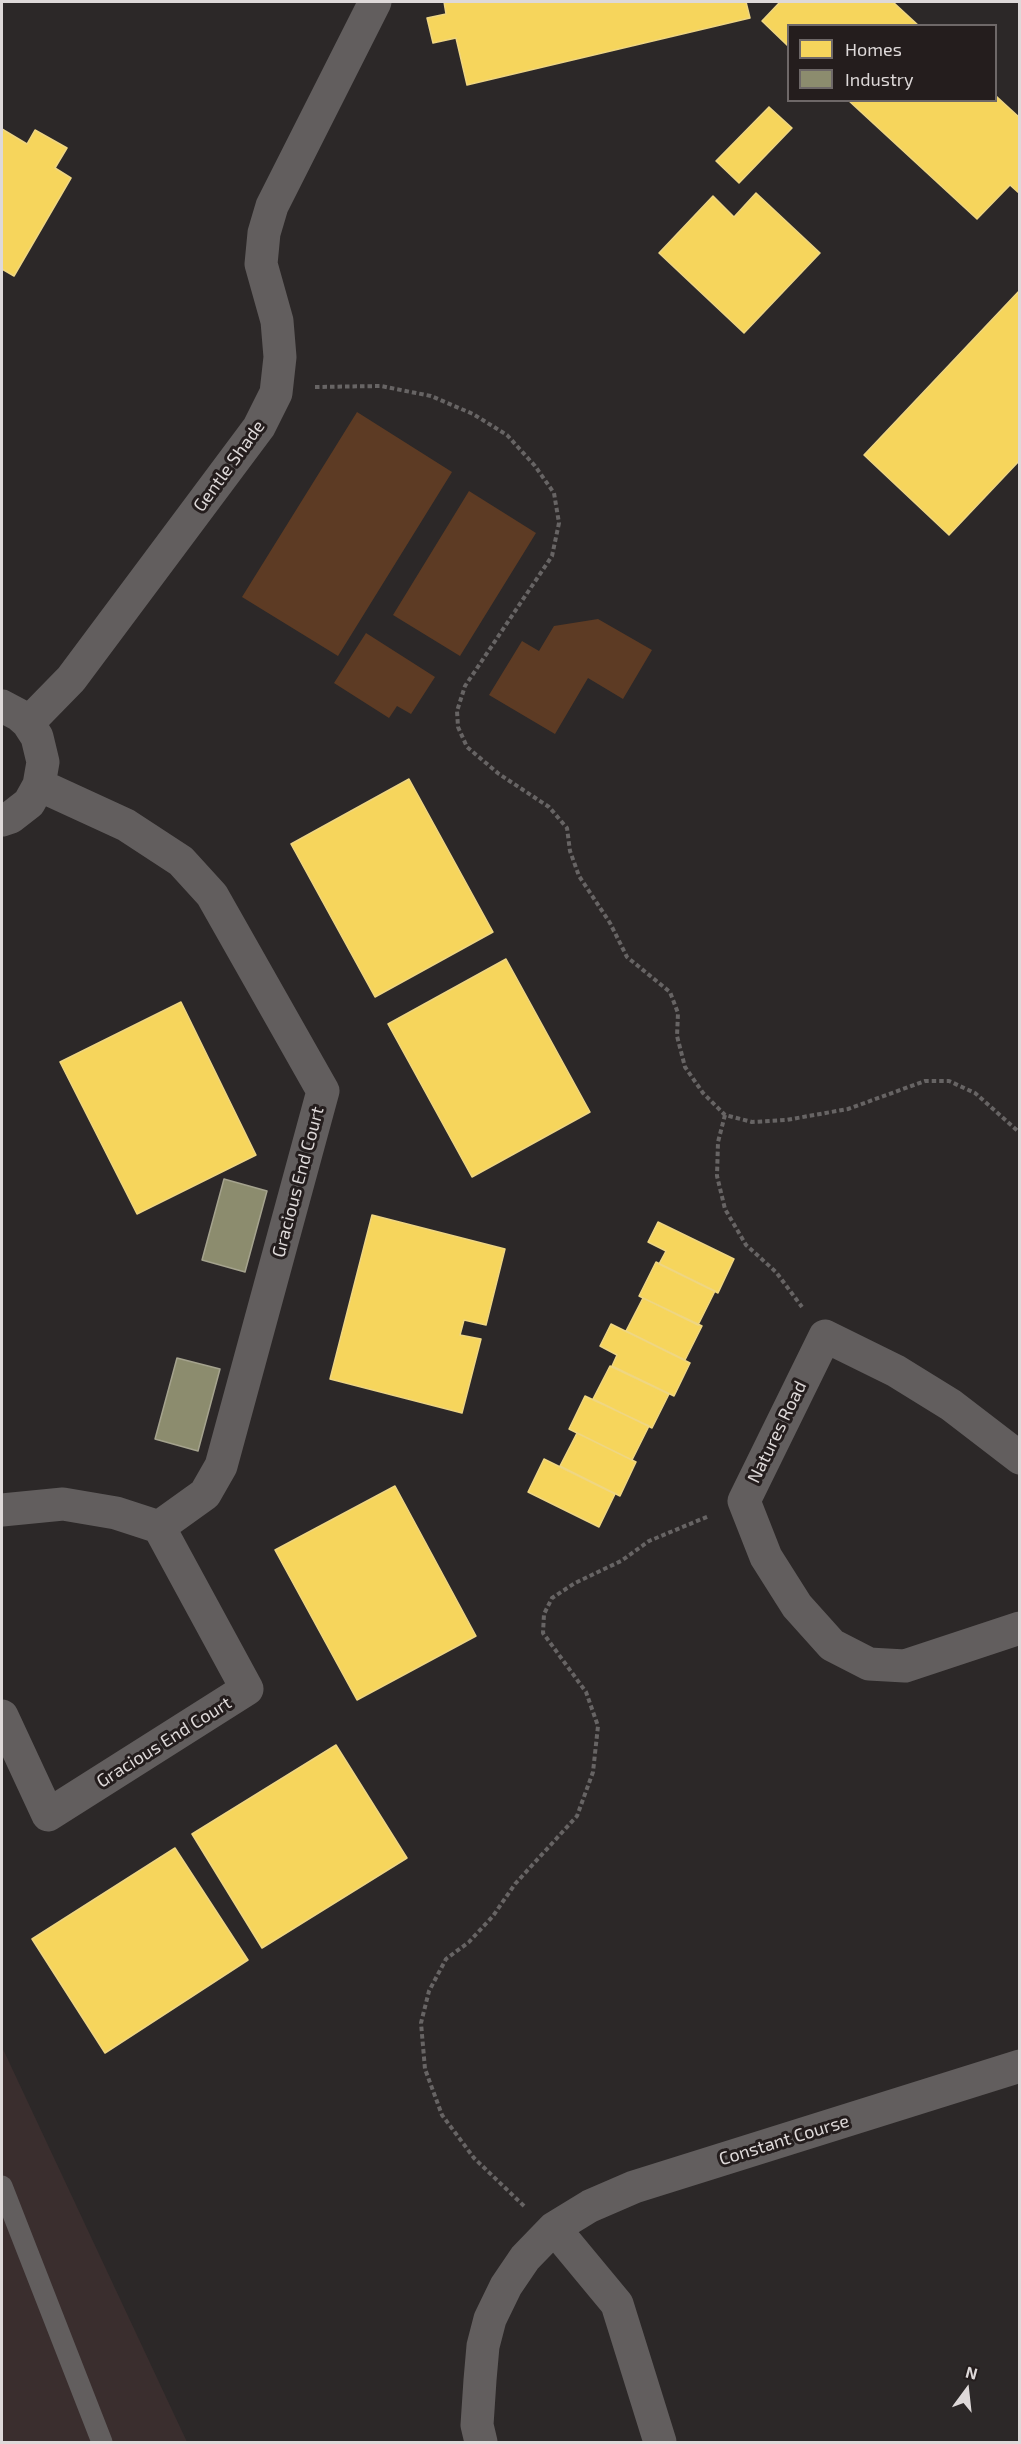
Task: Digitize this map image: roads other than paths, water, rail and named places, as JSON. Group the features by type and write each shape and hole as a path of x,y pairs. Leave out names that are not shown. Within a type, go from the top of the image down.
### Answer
{"street":[{"name":"Gentle Shade","path":"15,715 71,679 259,428 276,393 280,357 277,321 261,264 264,233 272,206 375,2"},
{"path":"2,820 11,817 29,803 39,785 43,762 37,737 15,715"},
{"name":"Gracious End Court","path":"2,1716 48,1815 247,1689 159,1527 205,1494 221,1466 323,1091 212,895 181,861 126,825 39,785"},
{"name":"Natures Road","path":"1020,1458 951,1405 896,1371 825,1336 744,1501 766,1557 797,1606 832,1645 869,1664 905,1666 1020,1628"},
{"path":"2,1510 63,1504 116,1513 159,1527"},
{"name":"Constant Course","path":"481,2442 477,2425 480,2380 483,2346 490,2319 525,2258 554,2228 590,2206 634,2187 1020,2066"},
{"path":"554,2228 617,2304 660,2442"}],"lane":[{"path":"2,2186 102,2442"}]}
